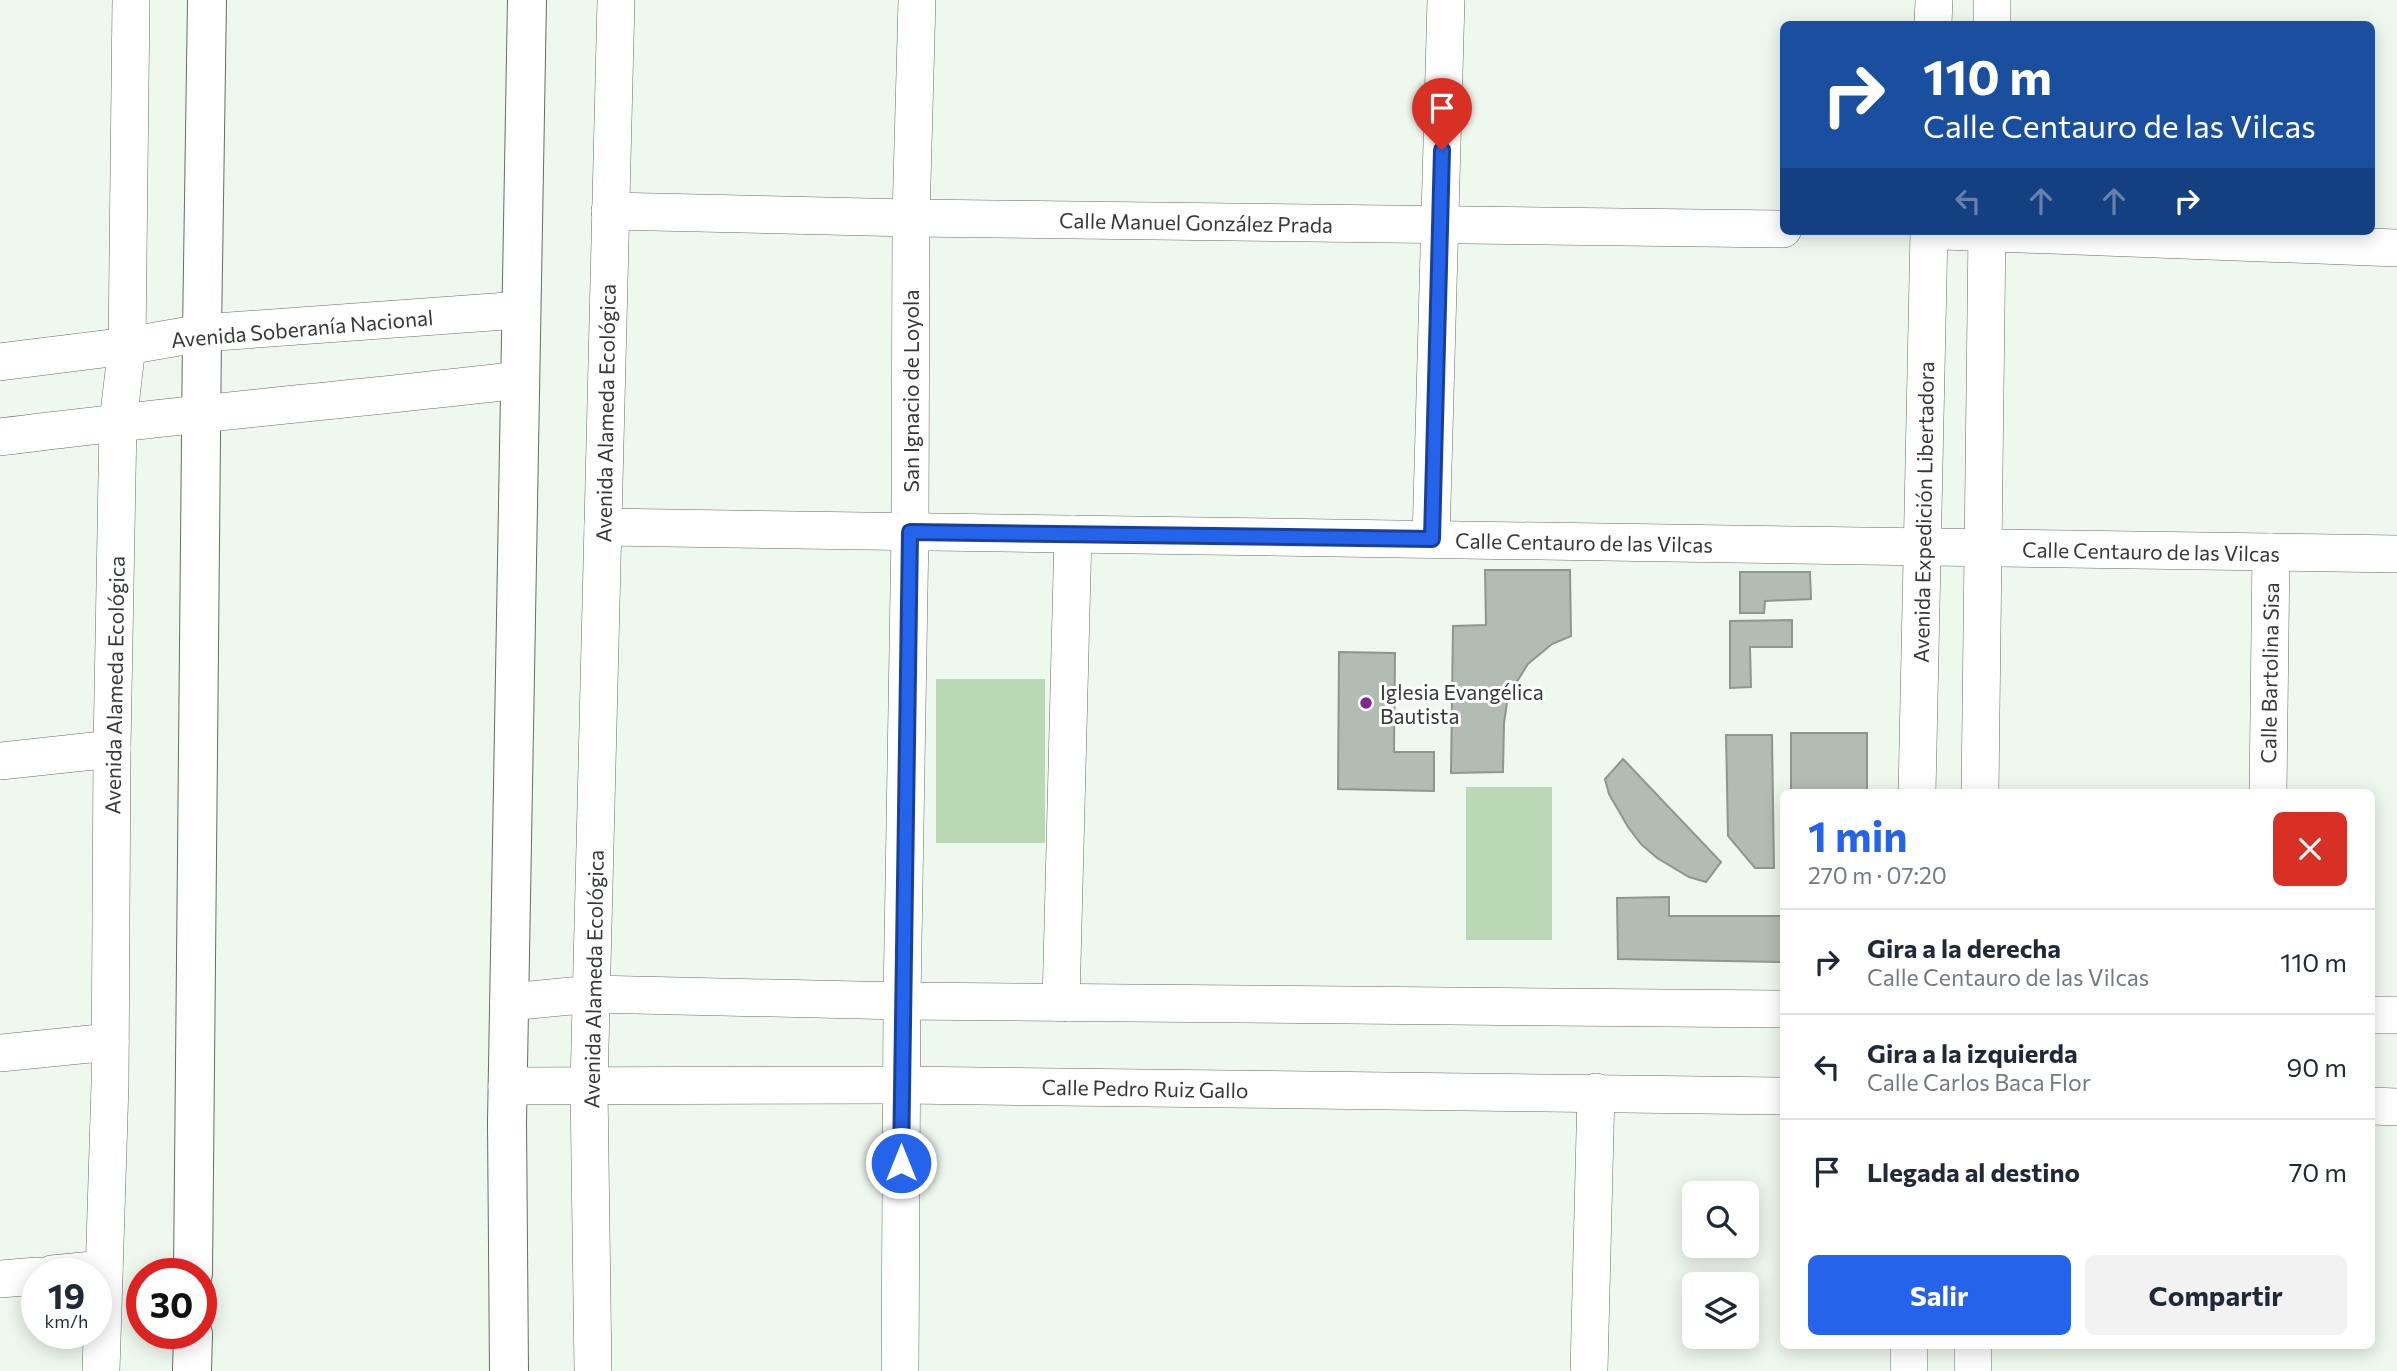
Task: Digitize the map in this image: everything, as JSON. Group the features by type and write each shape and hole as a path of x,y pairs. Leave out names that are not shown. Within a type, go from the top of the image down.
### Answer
{"main road":[{"path":"193,1258 207,0"},
{"path":"509,1371 507,1086 527,0"},
{"path":"192,1371 193,1349"}],"street":[{"name":"Avenida Alameda Ecológica","path":"104,1258 110,1042 118,422 127,346 131,0"},
{"name":"Avenida Alameda Ecológica","path":"593,1371 589,1087 616,0"},
{"name":"San Ignacio de Loyola","path":"900,1371 911,218 917,0"},
{"path":"1432,539 1446,0"},
{"path":"1933,21 1934,0"},
{"path":"1992,0 1992,21"},
{"name":"Calle Manuel González Prada","path":"610,211 911,218 1780,229"},
{"name":"Avenida Expedición Libertadora","path":"1917,789 1929,235"},
{"path":"1980,789 1987,235"},
{"path":"2083,235 2397,248"},
{"name":"Avenida Soberanía Nacional","path":"0,362 127,346 202,333 521,310"},
{"path":"0,437 519,380"},
{"name":"Calle Centauro de las Vilcas","path":"603,527 2397,554"},
{"path":"1062,1003 1073,534"},
{"name":"Calle Bartolina Sisa","path":"2268,789 2271,552"},
{"path":"0,761 112,749"},
{"path":"509,1002 592,994 902,1001 1780,1009"},
{"path":"2375,1015 2397,1015"},
{"path":"0,1052 110,1042"},
{"name":"Calle Pedro Ruiz Gallo","path":"507,1086 902,1085 1780,1096"},
{"path":"1589,1371 1596,1092"},
{"path":"2375,1106 2397,1107"},
{"path":"0,1279 21,1277"},
{"name":"Avenida Alameda Ecológica","path":"101,1371 102,1349"},
{"path":"1909,1349 1909,1371"},
{"path":"1973,1349 1973,1371"}],"green space":[{"path":"936,679 1045,679 1045,843 936,843"},
{"path":"1466,787 1552,787 1552,940 1466,940"}],"building":[{"path":"1485,570 1570,570 1571,636 1552,644 1528,664 1508,696 1504,723 1503,772 1451,773 1453,626 1486,625"},
{"path":"1740,572 1810,572 1811,599 1765,601 1764,613 1740,613"},
{"path":"1792,620 1792,647 1750,647 1751,687 1730,688 1730,621"},
{"name":"Iglesia Evangélica Bautista","path":"1339,652 1395,653 1394,752 1434,752 1434,791 1338,789"},
{"path":"1791,733 1867,733 1867,789 1791,789"},
{"path":"1726,735 1772,735 1774,868 1755,868 1728,836"},
{"path":"1623,759 1721,862 1706,882 1689,877 1657,858 1641,844 1628,827 1609,794 1605,779"},
{"path":"1669,897 1669,916 1780,916 1780,962 1618,959 1617,898"}],"place":[{"name":"Iglesia Evangélica Bautista","path":"1366,703"}],"route":[{"path":"901,1163 910,532 1432,539 1442,150"}]}
